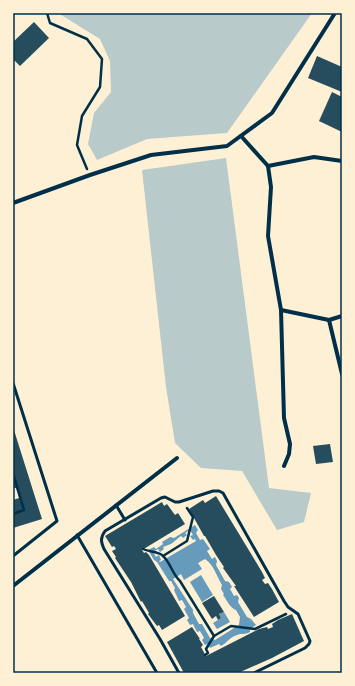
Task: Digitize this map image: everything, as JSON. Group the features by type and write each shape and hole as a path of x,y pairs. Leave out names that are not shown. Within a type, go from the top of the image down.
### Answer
{"street":[{"path":"13,203 151,155 226,146 272,113 335,13"},
{"path":"241,136 268,166 271,187 268,236 281,310 284,418 290,444 289,454 284,466"},
{"path":"268,166 314,157 342,161"},
{"path":"281,310 329,320 342,316"},
{"path":"329,320 342,374"},
{"path":"13,586 177,458"}],"lane":[{"path":"13,383 57,521 13,556"},
{"path":"179,673 102,543 101,537 105,531 161,498 165,497 175,502 181,502 213,491 223,493 284,601 288,607 298,614 309,636 309,644 254,673"},
{"path":"116,505 125,520"},
{"path":"77,536 157,673"}],"path":[{"path":"47,13 50,23 87,39 102,59 100,87 82,116 77,145 90,175"},
{"path":"13,473 24,510 13,514"},
{"path":"164,557 187,541 190,532 193,517 187,507 181,502"},
{"path":"145,550 164,557 213,637"},
{"path":"205,654 208,653 206,649 213,637 231,626 255,629 294,610"}],"shaded area":[{"path":"58,13 312,13 227,133 147,139 97,160 88,144 94,113 111,92 110,61 100,39"},
{"path":"226,158 269,488 311,493 304,522 277,530 242,471 201,468 175,443 166,387 142,170"}],"water":[{"path":"195,525 198,530 196,533 200,540 203,539 210,549 207,551 212,559 215,557 217,561 216,565 225,581 229,582 232,587 230,589 234,596 237,595 239,598 238,602 247,617 256,625 250,629 250,632 239,634 221,646 219,644 210,648 208,644 205,645 202,640 204,638 200,631 197,632 193,624 190,625 187,620 189,618 184,609 186,607 182,600 179,601 171,581 169,581 148,550 154,547 156,549 163,544 162,542 170,537 174,538","holes":["190,530 193,535 190,536 196,541 160,562 159,561 161,560 159,555 156,557 153,552 158,549 160,552 164,549 163,547 171,544 181,536 183,538 187,535 185,533","205,559 213,567 222,585 221,589 224,594 223,595 240,617 239,625 215,640 210,638 202,624 199,624 193,610 173,579 181,574 184,580 202,569 198,563"]},
{"path":"201,575 213,595 202,602 190,582"},
{"path":"224,612 230,622 217,629 213,623 221,618 219,614"}],"building":[{"path":"34,22 49,38 20,66 13,59 13,42"},
{"path":"317,56 342,67 342,92 308,78"},
{"path":"332,92 342,97 342,132 319,121"},
{"path":"13,427 42,519 13,528 13,500 19,498 16,488 13,488"},
{"path":"330,444 333,462 316,464 313,446"},
{"path":"216,496 262,572 265,578 262,580 265,584 268,583 279,602 254,617 234,586 236,586 223,568 224,567 189,509 203,500 205,503"},
{"path":"162,502 164,506 167,504 175,515 178,513 185,524 142,550 144,553 146,552 149,555 185,616 162,630 148,614 149,613 142,601 141,602 131,582 115,558 116,557 112,551 116,549 114,546 112,547 105,536"},
{"path":"214,596 224,612 219,614 221,618 218,620 216,616 212,619 202,603"},
{"path":"292,614 304,641 272,658 238,673 184,673 167,642 192,627 203,645 201,647 206,656 259,629 267,627 268,629 273,627 272,624"}]}
